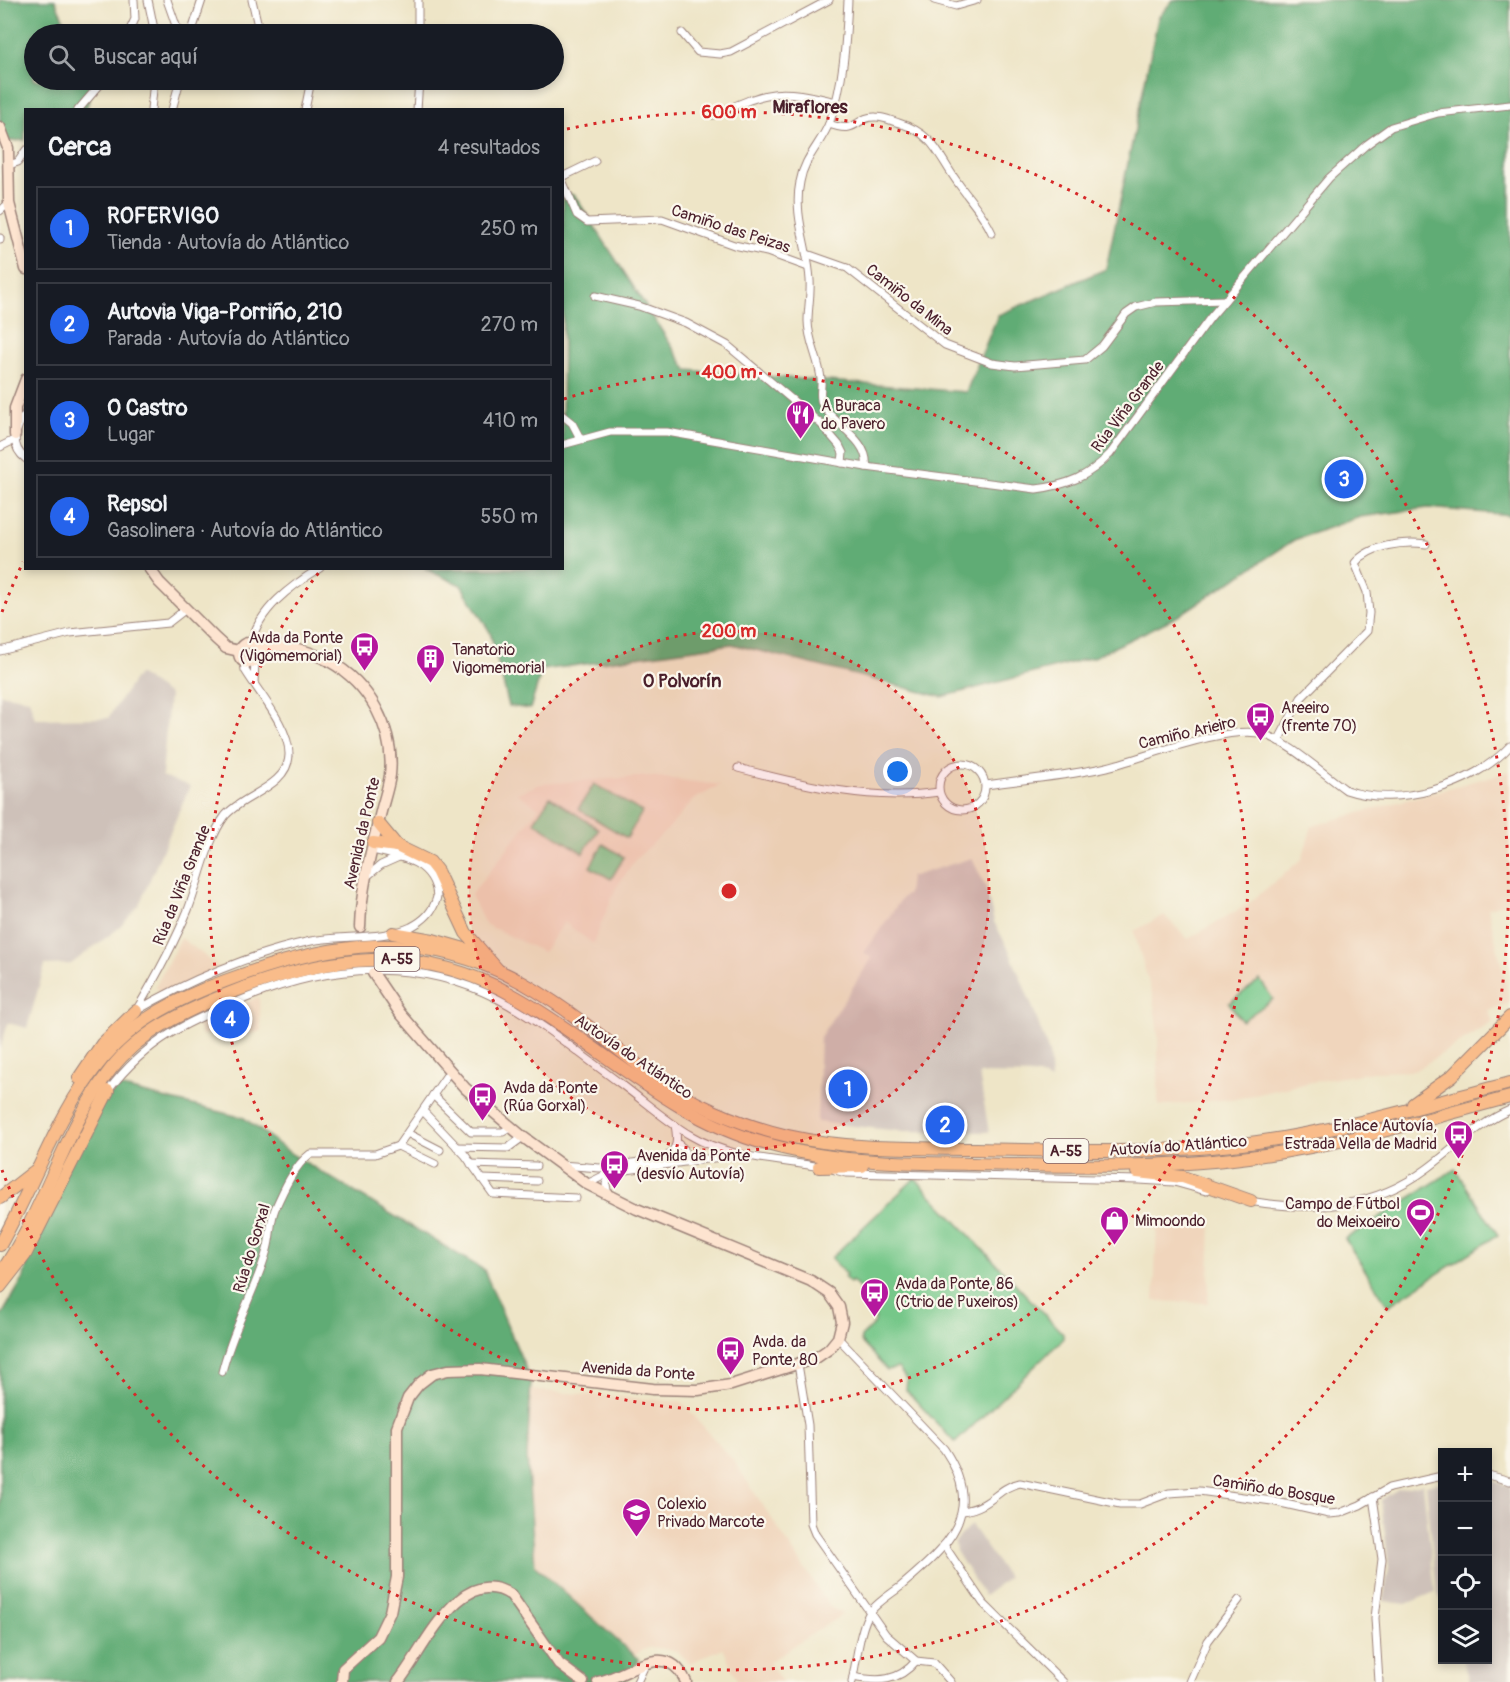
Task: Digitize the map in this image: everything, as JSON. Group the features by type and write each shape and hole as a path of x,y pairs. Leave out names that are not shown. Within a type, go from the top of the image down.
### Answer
{"highway":[{"path":"378,823 398,852"},
{"path":"373,847 430,862 438,872 458,919 483,955 498,970"},
{"path":"393,933 433,940 483,955"},
{"name":"Autovía do Atlántico","path":"0,1245 70,1105 105,1056 131,1029 153,1014 207,988 290,958 339,947 375,945 416,948 498,970 548,999 650,1074 709,1108 757,1127 817,1142 893,1147 1159,1151 1244,1144 1378,1118 1510,1083"},
{"name":"Autovía do Atlántico","path":"0,1274 23,1236 81,1117 111,1068 127,1051 163,1024 203,1004 292,970 344,960 370,958 417,961 469,975 517,997 641,1084 719,1127 742,1137 795,1151 895,1163 1110,1167 1247,1157 1320,1146 1510,1097"},
{"path":"70,1105 74,1086 87,1064 102,1044 136,1011"},
{"path":"1378,1118 1418,1102 1452,1076 1510,1017"},
{"path":"0,1287 25,1255 89,1123 108,1091"},
{"path":"819,1167 895,1163"},
{"path":"1110,1167 1183,1177 1251,1201"},
{"path":"0,1198 40,1168"}],"street":[{"path":"133,24 135,19 134,0"},
{"path":"148,0 152,24"},
{"path":"167,0 175,24"},
{"path":"194,24 202,0"},
{"path":"252,0 258,24"},
{"path":"418,0 418,24"},
{"path":"682,33 698,52 720,54 731,52 829,0"},
{"path":"848,0 844,60 836,102 829,124 806,160 800,181 797,209 807,254 808,322 820,370 821,399 866,456 866,467"},
{"path":"934,0 957,6 977,0"},
{"path":"80,108 95,90"},
{"path":"151,108 153,90"},
{"path":"173,108 177,90"},
{"path":"305,108 309,90"},
{"path":"417,108 418,90"},
{"path":"713,115 761,94 779,92 794,92 836,102"},
{"name":"Rúa Viña Grande","path":"564,444 580,438 610,432 667,432 866,467 1036,489 1064,486 1077,481 1110,454 1225,300 1329,178 1366,145 1391,127 1438,113 1510,105"},
{"path":"829,124 843,129 852,128 870,117 879,117 909,126 925,136 934,144 955,178 979,209 992,232"},
{"path":"0,127 8,148 9,202 24,261"},
{"path":"9,165 18,162 24,153"},
{"path":"564,178 595,161"},
{"name":"Camiño das Peizas","path":"564,184 578,215 587,222 662,219 734,245 767,252 808,267"},
{"path":"0,211 9,202"},
{"name":"Camiño da Mina","path":"807,254 847,268 945,345 992,363 1015,366 1085,360 1102,346 1126,314 1136,307 1156,302 1225,300"},
{"path":"595,296 639,306 692,325 727,345 821,424 839,445 843,453 842,463"},
{"path":"24,384 15,408 16,449 24,457"},
{"path":"0,447 15,437 24,417"},
{"path":"564,417 572,423 580,438"},
{"path":"1278,741 1300,698 1367,631 1369,613 1366,592 1354,563 1362,555 1405,541 1426,544"},
{"path":"151,570 226,648 249,653"},
{"path":"254,682 249,653 255,628 267,611 283,595 317,570"},
{"path":"0,651 70,633 168,622 186,609"},
{"name":"Avenida da Ponte","path":"249,653 271,646 287,647 322,658 354,679 371,700 387,735 391,760 390,776 365,878 360,927"},
{"name":"Rúa da Viña Grande","path":"136,1011 187,912 224,818 278,777 288,762 289,752 277,720 245,670 249,653"},
{"name":"Camiño Arieiro","path":"986,785 1107,767 1152,751 1243,732 1262,734 1278,741 1346,790 1358,794 1394,795 1413,793 1459,780 1478,771 1510,746"},
{"path":"959,764 973,766 984,777 986,785 982,800 976,806 962,811 947,805 939,792 941,777 945,771 959,764"},
{"path":"738,768 815,788 909,796 939,792"},
{"path":"136,1011 157,999 269,953 310,941 340,936 393,933 423,920 431,912 437,897 434,882 424,867 398,852 365,878"},
{"path":"108,1091 137,1056 155,1042 194,1019 295,981 347,970 381,969 447,979 498,999 566,1044 692,1136 741,1154 846,1173 1174,1182 1251,1201 1300,1208 1335,1205 1383,1193 1414,1177 1484,1124 1510,1110"},
{"path":"373,973 400,1013 449,1072 523,1137 587,1184 608,1196 810,1281 829,1293 839,1307 842,1322 838,1338 944,1449 954,1463 963,1511 961,1520 944,1545 924,1566 870,1611 853,1679 892,1678 905,1674 916,1661"},
{"path":"148,990 157,999"},
{"path":"435,1164 398,1146 409,1134 449,1072"},
{"path":"433,1095 471,1132 503,1132 511,1126"},
{"path":"423,1111 458,1147 493,1194 576,1198"},
{"path":"559,1164 600,1168 665,1158 674,1152 677,1143 675,1125"},
{"path":"409,1134 440,1150"},
{"path":"458,1147 508,1148 523,1137"},
{"path":"677,1143 682,1145 685,1160"},
{"name":"Rúa do Gorxal","path":"222,1372 227,1350 246,1310 268,1249 274,1211 301,1161 310,1154 375,1154 398,1146"},
{"path":"587,1184 612,1172 741,1154"},
{"path":"471,1164 536,1166"},
{"path":"587,1184 592,1174 600,1168"},
{"path":"608,1196 606,1184 612,1172"},
{"path":"482,1179 537,1181"},
{"name":"Avenida da Ponte","path":"342,1682 343,1670 378,1637 390,1612 397,1577 397,1427 408,1398 432,1374 448,1370 480,1369 652,1389 698,1390 731,1385 816,1359 830,1349 838,1338"},
{"path":"798,1364 808,1425 811,1524 821,1543 886,1635 916,1661 934,1663 951,1682"},
{"path":"1492,1476 1510,1481"},
{"name":"Camiño do Bosque","path":"963,1511 980,1509 1011,1485 1020,1483 1120,1504 1140,1504 1169,1493 1199,1491 1272,1501 1329,1514 1340,1513 1405,1483 1438,1477"},
{"path":"1373,1497 1382,1559 1375,1618 1378,1682"},
{"path":"944,1545 983,1603 1063,1682"},
{"path":"398,1682 452,1605 471,1592 491,1587 501,1589 511,1595 559,1664 583,1682"},
{"path":"1190,1682 1208,1641 1239,1600"},
{"path":"637,1682 646,1662"},
{"path":"597,1682 612,1680 646,1662 669,1662 678,1669 686,1682"}],"shaded area":[{"path":"138,674 169,695 162,776 190,786 139,905 120,927 71,964 45,965 27,1028 8,1023 0,1050 0,694 29,699 35,719 108,718"},
{"path":"1510,771 1510,902 1488,908 1510,1003 1488,1010 1493,1022 1414,1071 1373,1072 1312,1082 1240,1098 1158,1106 1158,1034 1153,998 1134,931 1164,915 1188,939 1248,904 1302,859 1312,826"},
{"path":"649,776 720,785 693,800 668,829 635,860 616,888 593,944 564,922 543,952 485,924 471,895 539,808 517,793 540,784"},
{"path":"972,858 986,888 994,922 1009,950 1049,1053 1051,1081 1039,1075 979,1074 989,1132 899,1131 817,1122 820,1037 872,958 864,953 902,898 908,894 910,877"},
{"path":"181,938 217,965 219,969 161,993 155,987"},
{"path":"259,997 261,1031 223,1041 217,1033 202,1035 196,1021"},
{"path":"1157,1222 1211,1224 1208,1303 1154,1301"},
{"name":"Colexio Privado Marcote","path":"517,1389 682,1402 735,1463 830,1607 843,1614 769,1662 782,1682 738,1682 723,1648 690,1663 677,1651 651,1647 640,1651 626,1664 594,1676 487,1489"},
{"path":"1492,1481 1510,1486 1510,1679 1508,1682 1469,1682 1464,1664 1492,1664"},
{"path":"1438,1483 1438,1593 1437,1590 1426,1485"},
{"path":"1423,1484 1435,1592 1406,1604 1383,1601 1389,1568 1381,1500 1398,1489"},
{"path":"971,1525 1008,1578 984,1596 956,1551 955,1542"}],"green space":[{"path":"0,0 55,0 66,24 24,24 24,90 92,90 86,108 24,108 24,140 0,142"},
{"path":"1173,0 1510,0 1510,515 1428,508 1360,517 1294,540 1178,616 1094,657 942,697 732,644 542,670 530,709 509,706 490,632 461,585 427,570 564,570 564,191 575,196 687,370 966,392 998,315 1106,269 1158,18"},
{"path":"594,784 642,812 627,838 578,809"},
{"path":"550,797 599,829 583,853 534,822"},
{"path":"603,844 624,857 611,879 590,867"},
{"path":"1260,980 1273,999 1242,1021 1229,1003"},
{"path":"119,1087 244,1118 293,1155 484,1270 531,1381 527,1457 535,1566 639,1660 624,1682 0,1682 0,1318 23,1279 46,1196 93,1107"},
{"name":"Campo de Fútbol do Meixoeiro","path":"1455,1169 1498,1235 1388,1306 1345,1239"},
{"path":"915,1178 1063,1334 1063,1339 955,1443 906,1390 907,1380 898,1368 887,1370 861,1342 861,1337 875,1323 875,1304 852,1281 850,1283 844,1277 846,1274 831,1258"}],"place":[{"name":"A Buraca do Pavero","path":"800,440"},
{"name":"O Castro","path":"1344,479"},
{"name":"Avda da Ponte (Vigomemorial)","path":"364,672"},
{"name":"Tanatorio Vigomemorial","path":"431,684"},
{"name":"Areeiro (frente 70)","path":"1260,742"},
{"name":"Repsol","path":"230,1019"},
{"name":"ROFERVIGO","path":"848,1089"},
{"name":"Avda da Ponte (Rúa Gorxal)","path":"482,1122"},
{"name":"Autovia Viga-Porriño, 210","path":"945,1125"},
{"name":"Enlace Autovía, Estrada Vella de Madrid","path":"1458,1160"},
{"name":"Avenida da Ponte (desvío Autovía)","path":"615,1190"},
{"name":"Campo de Fútbol do Meixoeiro","path":"1421,1238"},
{"name":"Mimoondo","path":"1114,1246"},
{"name":"Avda da Ponte, 86 (Ctrio de Puxeiros)","path":"874,1318"},
{"name":"Avda. da Ponte, 80","path":"731,1376"},
{"name":"Colexio Privado Marcote","path":"636,1538"}],"district":[{"name":"Miraflores","path":"810,107"},
{"name":"O Polvorín","path":"682,681"}]}
